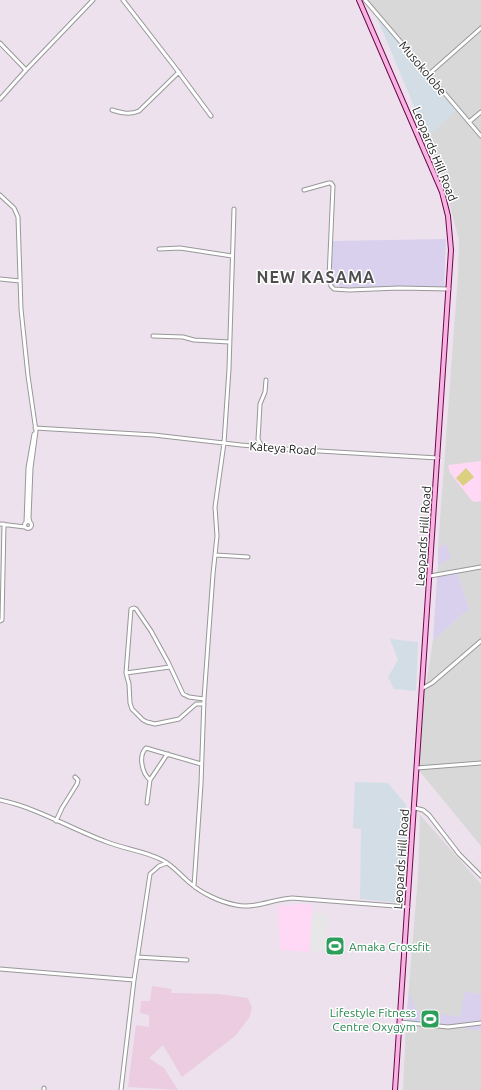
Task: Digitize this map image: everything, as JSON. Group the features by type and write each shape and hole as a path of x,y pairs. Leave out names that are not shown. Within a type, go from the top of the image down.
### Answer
{"main road":[{"name":"Leopards Hill Road","path":"359,0 427,157 445,204 452,250 395,1090"}],"street":[{"path":"0,99 93,0"},
{"path":"123,0 211,116"},
{"name":"Musokolobe","path":"365,0 481,136"},
{"path":"429,74 481,28"},
{"path":"0,43 26,70"},
{"path":"112,110 123,114 140,111 179,72"},
{"path":"469,122 481,112"},
{"path":"304,190 329,183 334,186 329,278 331,286 334,289 449,289"},
{"path":"0,195 14,208 18,216 21,309 28,376 36,430 31,468 29,518 32,525 27,529 25,527 2,524 2,620 0,620"},
{"path":"194,886 204,699 213,574 216,554 217,530 215,508 224,443 229,369 234,209"},
{"path":"159,250 180,248 232,256"},
{"path":"0,279 20,281"},
{"path":"153,336 184,337 194,340 229,342"},
{"path":"262,447 258,439 260,404 265,392 266,380"},
{"path":"25,527 28,468 32,439 36,430"},
{"name":"Kateya Road","path":"36,430 76,430 112,434 129,433 262,447 438,458"},
{"path":"216,554 248,557"},
{"path":"430,576 481,567"},
{"path":"204,699 189,698 183,694 143,618 136,609 131,609 126,673 129,684 131,706 136,714 147,722 155,724 177,720 196,704 204,704"},
{"path":"423,688 432,683 481,641"},
{"path":"126,673 170,667"},
{"path":"150,780 144,774 142,765 142,755 144,749 147,748 201,764"},
{"path":"147,803 150,780 168,754"},
{"path":"417,768 481,763"},
{"path":"56,821 77,784 78,780 76,777"},
{"path":"0,800 23,806 108,843 154,856 167,863 194,886 224,901 245,906 292,898 408,908"},
{"path":"415,808 423,810 429,815 459,854 481,876"},
{"path":"121,1090 137,957 150,874 159,866 167,863"},
{"path":"137,957 187,960"},
{"path":"0,969 134,980"},
{"path":"400,1022 448,1027 481,1023"}],"shaded area":[{"path":"369,0 481,0 481,846 417,768 423,688 426,685 433,640 469,609 458,574 437,577 438,566 451,557 441,547 438,548 458,274 459,240 444,183 427,137 458,109 375,13"},
{"path":"375,13 459,109 427,137"},
{"path":"446,239 444,287 341,287 339,285 333,285 331,279 333,241"},
{"path":"481,461 481,501 476,502 472,501 450,473 448,465"},
{"path":"466,468 474,477 463,486 456,478"},
{"path":"446,544 451,557 438,566 438,548"},
{"path":"458,574 469,609 433,640 437,577"},
{"path":"390,639 418,642 416,691 394,689 388,677 398,660"},
{"path":"355,782 388,783 406,805 404,833 408,834 401,903 360,899 361,829 353,828"},
{"path":"420,815 481,884 481,1090 403,1090 406,1023 418,876"},
{"path":"301,904 312,905 310,952 280,950 278,906"},
{"path":"312,913 327,914 325,950 321,949 321,952 310,950"},
{"path":"152,986 172,989 171,993 219,994 248,998 252,1008 249,1018 235,1036 182,1077 163,1045 149,1058 164,1068 178,1090 128,1087 136,1025 149,1027 149,1015 140,1013 141,1001 150,1001"},
{"path":"465,992 481,994 481,1030 406,1023 409,995 411,996 417,1011 460,1017"}],"place":[{"name":"Amaka Crossfit","path":"335,946"},
{"name":"Lifestyle Fitness Centre Oxygym","path":"430,1019"}],"district":[{"name":"NEW KASAMA","path":"316,277"}]}
